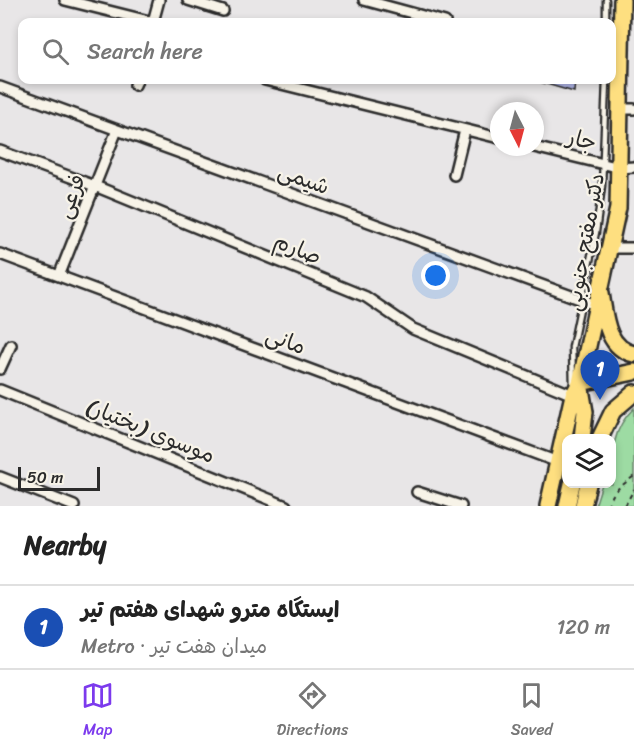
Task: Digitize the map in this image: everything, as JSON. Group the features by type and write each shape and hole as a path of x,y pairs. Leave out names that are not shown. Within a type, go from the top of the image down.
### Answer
{"main road":[{"name":"دکتر مفتح جنوبی","path":"548,506 577,389 589,303 600,286 627,167 628,109 617,65 628,28 622,0"},
{"path":"600,286 612,337 623,351 634,354"},
{"path":"582,434 585,412 577,389 634,372"},
{"path":"602,434 606,422 628,397"},
{"path":"567,506 572,488"},
{"path":"583,506 587,488"}],"street":[{"path":"64,0 137,18"},
{"path":"154,18 159,0"},
{"path":"188,0 223,10"},
{"path":"364,0 430,18"},
{"path":"281,84 490,136"},
{"name":"شیمی","path":"0,87 589,303"},
{"name":"فرعی","path":"59,276 117,130"},
{"path":"454,175 465,130"},
{"name":"جار","path":"544,149 603,164 627,167"},
{"name":"صارم","path":"0,151 95,186 366,297 412,329 577,389"},
{"path":"610,248 634,248"},
{"name":"مانی","path":"0,254 558,462"},
{"path":"0,369 11,345"},
{"name":"موسوی (بختیار)","path":"0,390 286,506"},
{"path":"0,477 53,502 74,506"},
{"path":"417,492 460,506"}],"lane":[{"path":"606,0 606,18"},
{"path":"589,303 603,164 606,84"}],"path":[{"path":"607,506 615,491 634,476"},
{"path":"625,506 634,489"}],"green space":[{"path":"634,408 634,506 595,506 601,488 616,488 616,437 626,416"}],"building":[{"path":"546,84 575,84 574,92"}],"place":[{"name":"ایستگاه مترو شهدای هفتم تیر","path":"600,400"}]}
